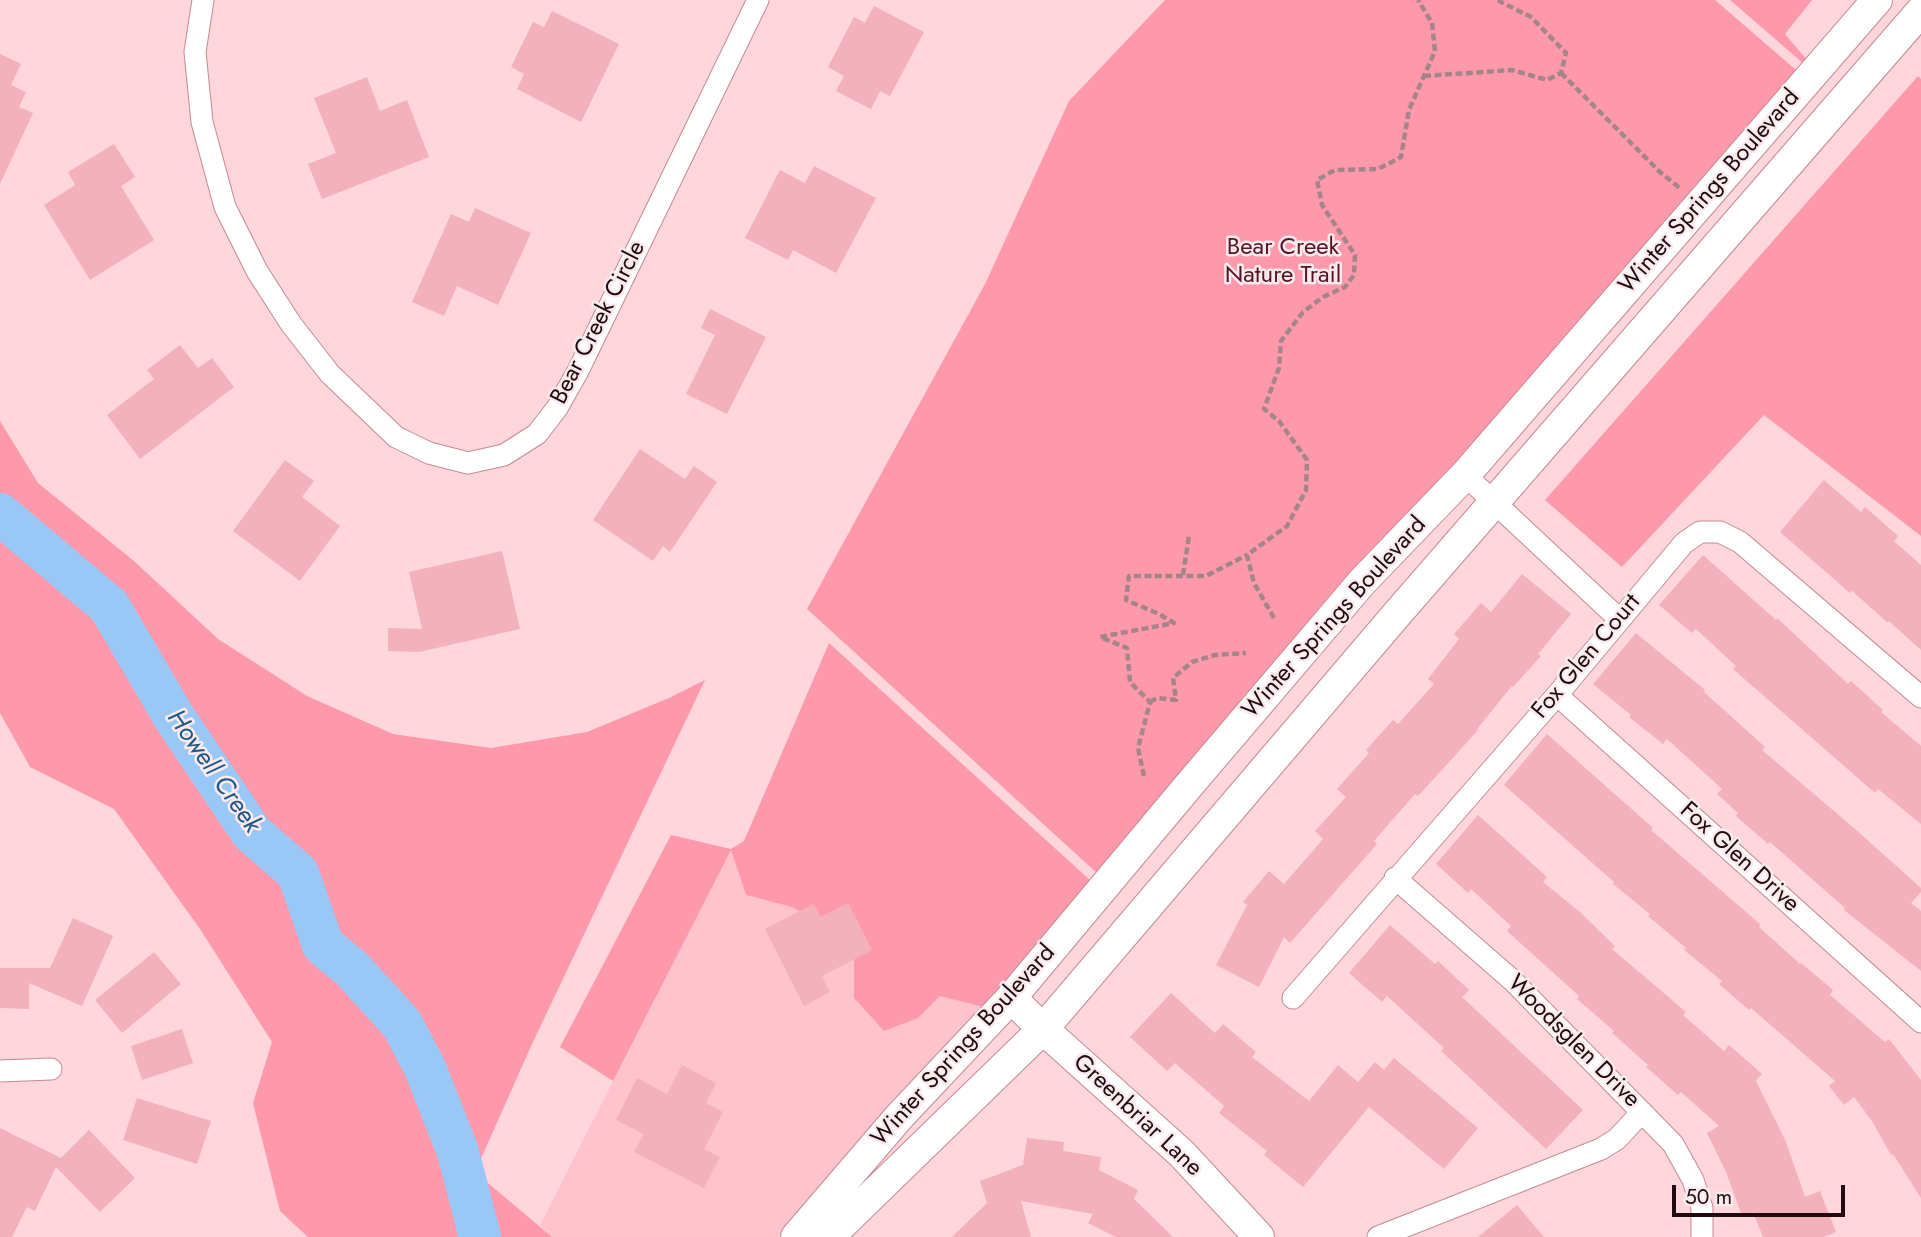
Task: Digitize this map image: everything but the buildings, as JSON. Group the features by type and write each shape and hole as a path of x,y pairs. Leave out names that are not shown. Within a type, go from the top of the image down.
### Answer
{"street":[{"name":"Bear Creek Circle","path":"203,0 195,52 202,122 225,208 257,271 291,324 330,374 396,436 429,453 468,463 504,454 537,433 557,408 578,371 758,0"},
{"name":"Winter Springs Boulevard","path":"796,1237 897,1119 1011,998 1362,582 1465,475 1877,0"},
{"name":"Winter Springs Boulevard","path":"829,1237 1043,1030 1388,625 1921,11"},
{"path":"1465,475 1619,619"},
{"name":"Fox Glen Court","path":"1293,998 1684,543 1700,532 1720,532 1740,542 1921,698"},
{"name":"Fox Glen Drive","path":"1556,695 1921,1022"},
{"name":"Woodsglen Drive","path":"1395,878 1512,979 1673,1143 1693,1180 1702,1209 1702,1237"},
{"name":"Greenbriar Lane","path":"1011,998 1182,1154 1259,1237"},
{"path":"0,1071 51,1069"},
{"path":"1378,1237 1601,1149 1617,1139 1642,1112"}],"path":[{"path":"1150,702 1130,682 1127,648 1100,637 1174,623 1126,600 1129,576 1206,576 1247,555 1287,526 1306,489 1307,460 1279,421 1264,409 1279,368 1281,341 1303,312 1323,297 1345,286 1354,275 1355,255 1322,205 1317,180 1335,170 1378,169 1401,157 1409,110 1435,51 1432,23 1418,0"},
{"path":"1497,0 1531,17 1566,53 1561,74"},
{"path":"1424,76 1512,70 1547,80 1561,74"},
{"path":"1561,74 1660,172"},
{"path":"1183,575 1189,536"},
{"path":"1247,555 1254,583 1275,618"},
{"path":"1144,776 1138,748 1150,702 1157,698 1176,700 1173,678 1192,662 1215,655 1246,653"}],"shaded area":[{"path":"731,849 746,895 792,907 826,927 854,956 854,998 918,1018 940,995 984,1007 886,1111 778,1237 552,1237 540,1225"}],"green space":[{"name":"Bear Creek Nature Trail","path":"1165,0 1715,0 1796,70 1097,873 807,609 985,284 1069,101"},
{"path":"1730,0 1812,0 1785,34 1807,60 1804,64"},
{"path":"1918,76 1921,79 1921,536 1764,415 1622,567 1545,500"},
{"path":"0,421 38,483 134,561 218,639 307,696 393,734 491,748 587,732 705,680 532,1044 475,1172 552,1237 308,1237 280,1211 253,1103 272,1042 200,929 114,809 30,767 0,713"},
{"path":"829,643 1091,881 984,1007 940,996 918,1018 884,1031 854,998 854,956 826,927 792,907 746,895 731,850 613,1081 560,1047 671,835 731,849 744,841"}],"waterway":[{"name":"Howell Creek","path":"0,514 109,606 174,717 252,833 298,873 323,945 352,969 402,1024 425,1068 458,1152 480,1237"}]}
